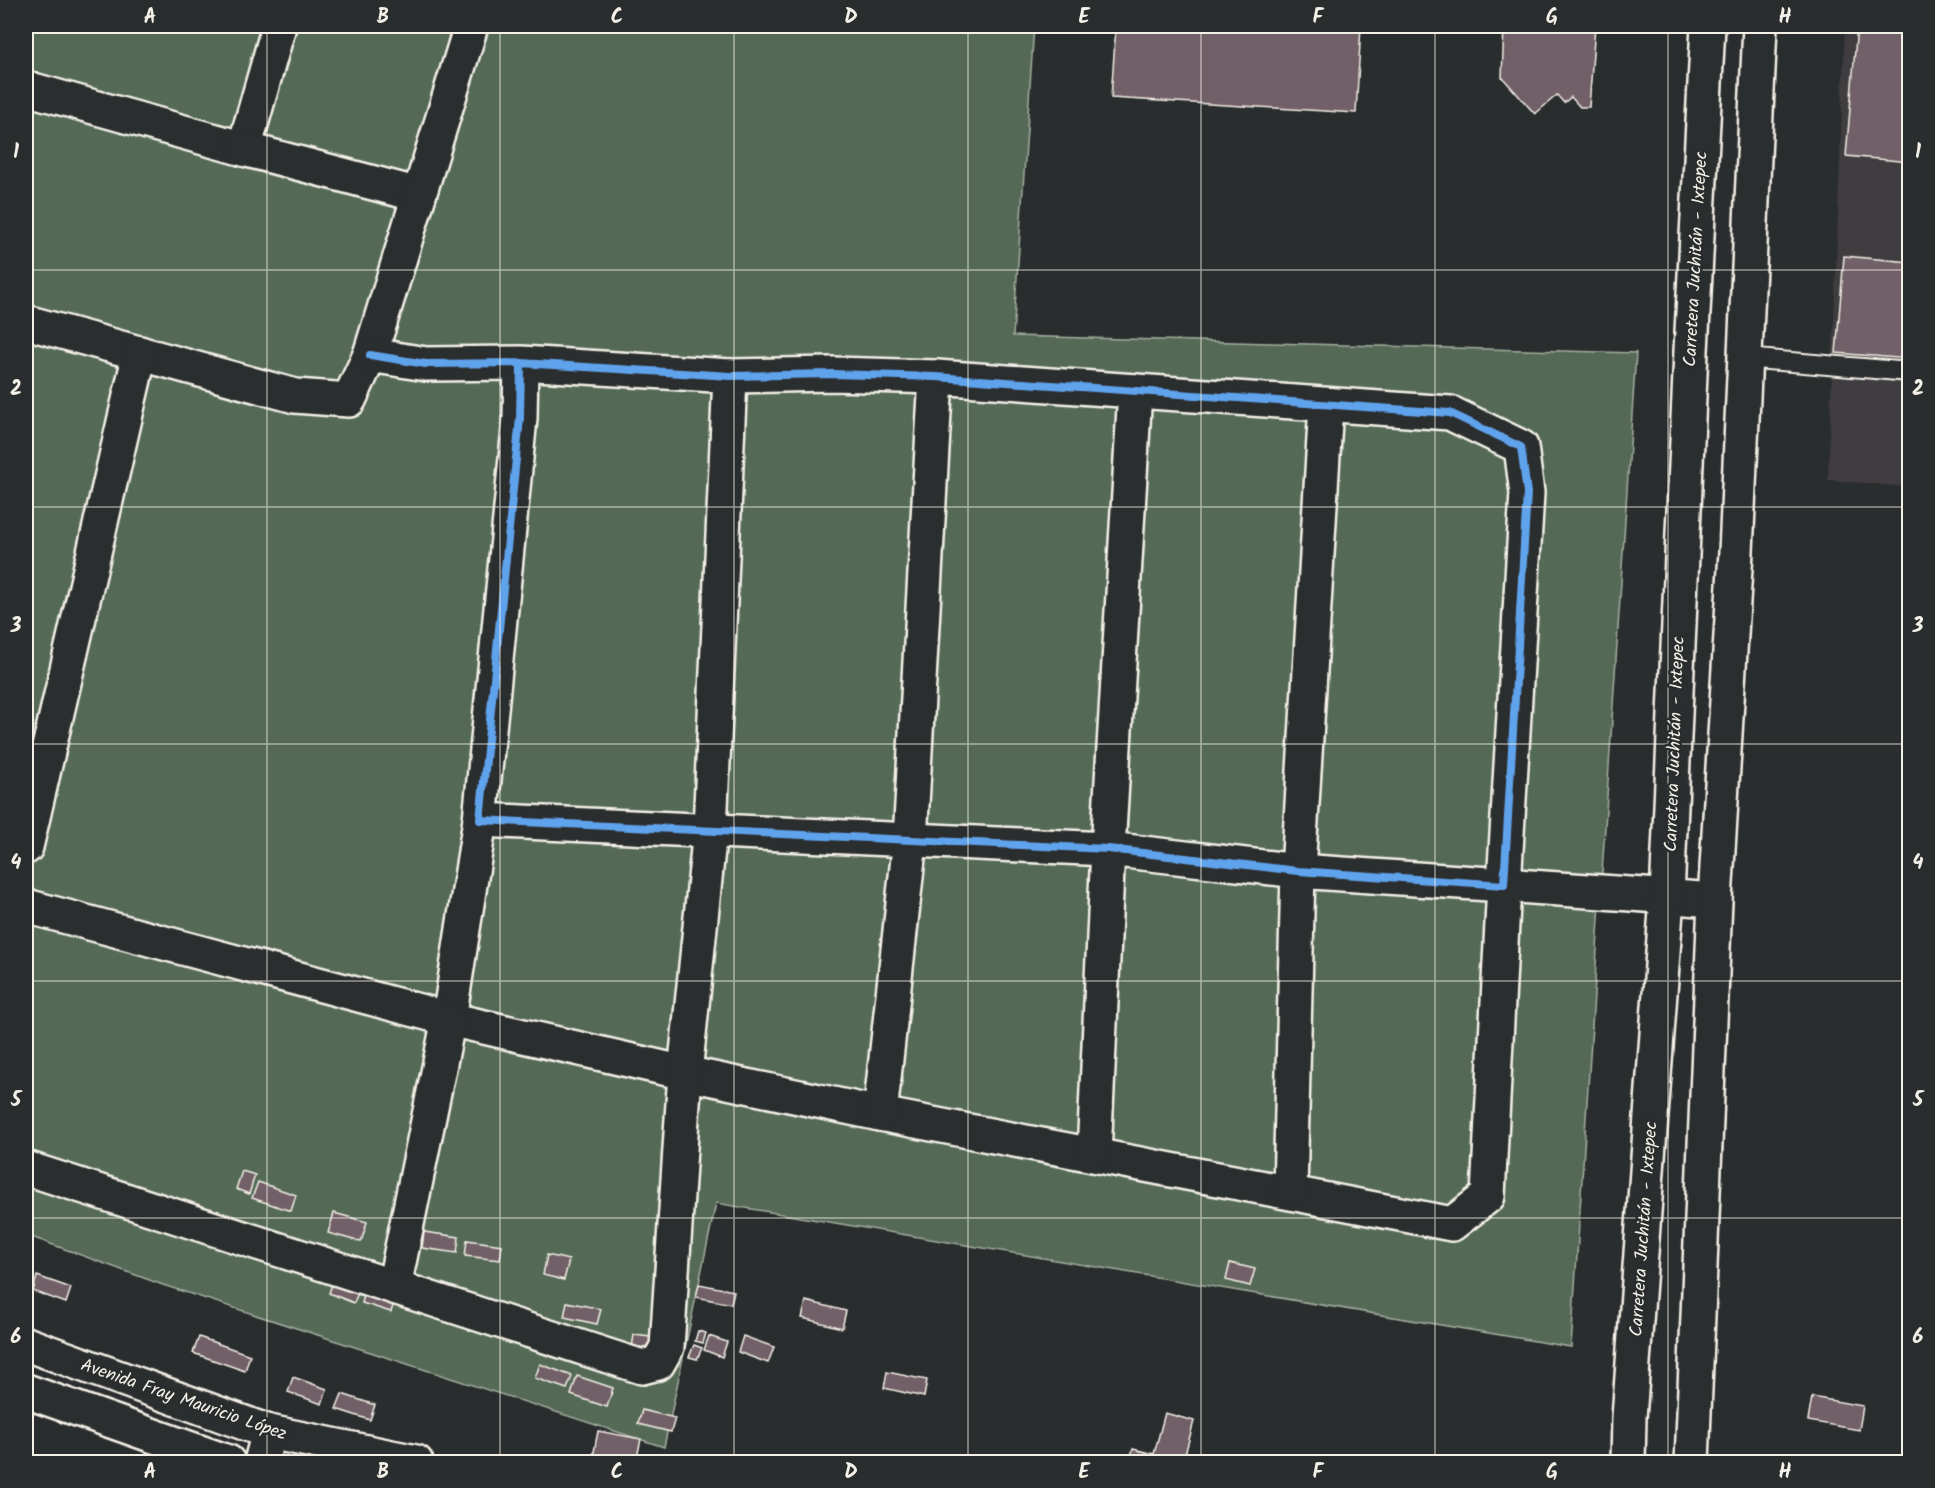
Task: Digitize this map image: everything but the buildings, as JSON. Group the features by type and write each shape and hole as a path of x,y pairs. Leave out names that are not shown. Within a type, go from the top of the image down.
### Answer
{"street":[{"path":"244,148 279,26"},
{"path":"26,321 295,396 349,400 370,356 471,26"},
{"name":"Carretera Juchitán - Ixtepec","path":"1628,1462 1629,1418 1667,897 1690,351 1708,26"},
{"path":"1692,1462 1715,900 1735,563 1760,26"},
{"path":"26,88 419,195"},
{"path":"26,847 140,353"},
{"path":"26,906 449,1018 685,1073 880,1114 1452,1224 1488,1196 1527,493 1521,447 1450,413 936,377 832,374 730,376 521,363 426,364 370,356"},
{"path":"394,1287 449,1018 480,820 520,418 521,363"},
{"path":"26,1168 642,1367 658,1364 667,1347 685,1073 710,830 730,376"},
{"path":"880,1114 910,840 936,377"},
{"path":"1094,1155 1108,849 1136,391"},
{"path":"1290,1192 1298,871 1326,405"},
{"path":"480,820 1108,849 1298,871 1715,900"},
{"name":"Avenida Fray Mauricio López","path":"26,1344 265,1447 416,1462"},
{"path":"26,1391 228,1462"}],"lane":[{"path":"1744,358 1910,372"}],"shaded area":[{"path":"1845,26 1909,26 1909,487 1828,480"}],"green space":[{"path":"26,26 1034,26 1013,336 1636,353 1571,1347 716,1203 664,1447 163,1285 26,1235"}],"cycle path":[{"path":"370,355 426,364 521,363 730,376 832,374 936,377 1450,413 1521,447 1527,493 1504,885 1298,871 1108,849 480,820 520,418 521,363"}]}
